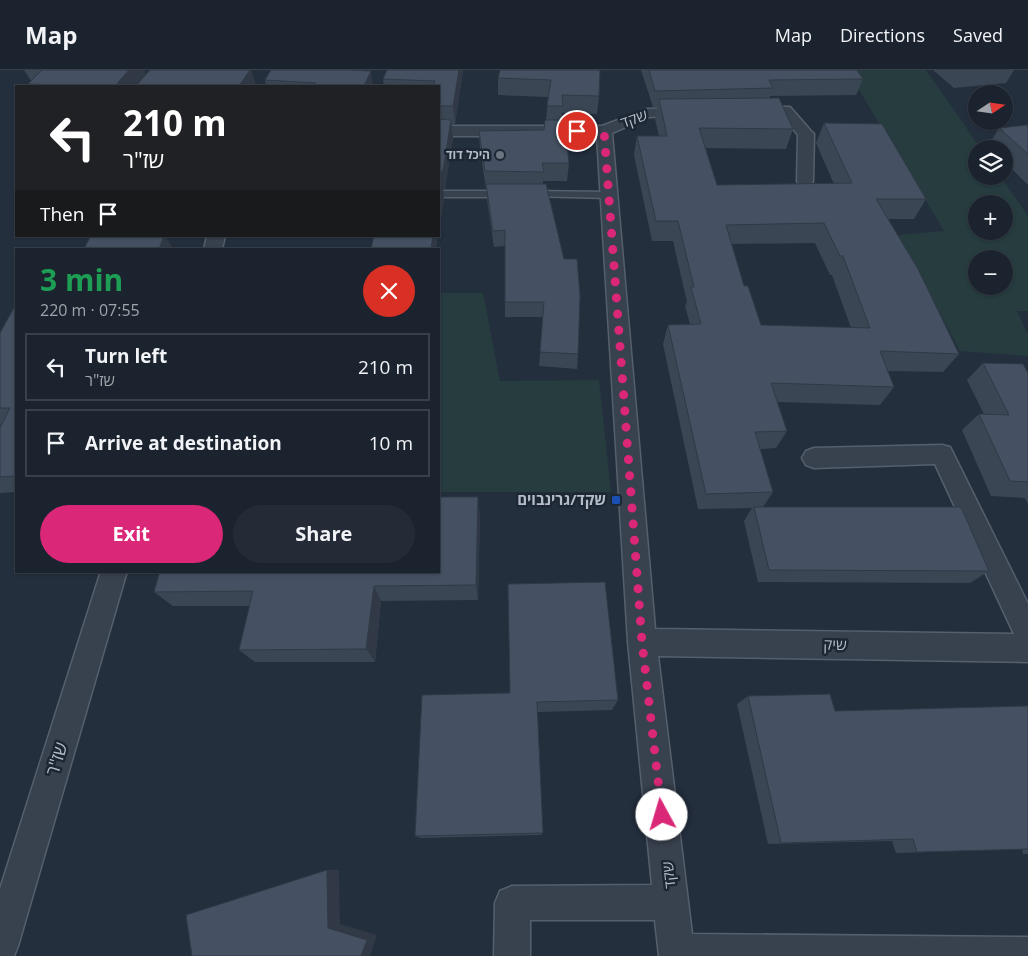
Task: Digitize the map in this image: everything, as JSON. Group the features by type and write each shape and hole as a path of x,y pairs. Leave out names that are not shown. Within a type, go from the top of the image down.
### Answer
{"street":[{"name":"שקד","path":"677,954 642,642 604,131 647,112 785,110 806,134 805,181"},
{"path":"440,131 604,131"},
{"path":"814,458 942,454 1028,634"},
{"name":"שז\"ר","path":"0,946 113,573"},
{"name":"שיק","path":"642,642 1028,648"},
{"path":"512,956 512,903 672,902"},
{"path":"677,954 1028,955"}],"lane":[{"path":"440,194 509,194"},
{"path":"519,194 609,195"}],"green space":[{"path":"847,70 926,70 975,140 968,140 968,185 1006,185 1028,216 1028,311 1017,311 1028,335 1028,356 960,351 898,235 944,231"},
{"path":"440,293 483,293 500,381 599,380 611,492 440,492"}],"building":[{"path":"42,70 129,70 116,85 28,84"},
{"path":"150,70 250,70 240,85 137,85"},
{"path":"271,70 371,71 364,85 315,85 316,83 265,80"},
{"path":"387,70 459,70 453,106 440,106 440,85 433,85 435,81 383,79"},
{"path":"500,70 600,70 599,96 562,95 563,106 547,106 551,80 498,78"},
{"path":"649,70 857,70 863,79 769,80 773,88 655,91"},
{"path":"779,98 793,129 699,128 717,185 852,183 824,123 882,124 926,199 876,199 918,269 959,354 880,351 894,387 771,383 787,431 755,432 773,492 706,494 668,325 701,324 691,287 694,287 678,221 656,221 637,136 667,136 659,99","holes":["824,223 840,256 843,256 870,328 761,325 748,286 744,286 726,225"]},
{"path":"440,119 451,120 443,171 440,172"},
{"path":"545,120 564,120 569,163 542,163 544,172 485,171 479,131 544,130"},
{"path":"1028,125 1028,154 1001,130 1013,130 1013,127"},
{"path":"486,184 546,184 564,259 577,259 580,296 578,354 540,352 544,302 505,302 505,230 493,231"},
{"path":"90,237 164,237 159,248 84,248"},
{"path":"374,237 433,237 431,248 371,248"},
{"path":"15,306 15,476 0,477 0,428 10,408 0,408 0,333"},
{"path":"983,363 1023,364 1028,373 1028,482 1010,481 979,414 1009,415"},
{"path":"440,497 478,497 476,585 374,586 366,649 239,650 253,591 154,592 159,573 440,573"},
{"path":"754,507 961,507 989,571 769,570"},
{"path":"605,582 618,700 537,702 543,833 415,836 422,695 510,693 508,584"},
{"path":"830,694 835,711 1028,706 1028,849 917,852 913,839 781,843 748,696"},
{"path":"327,870 328,928 367,940 361,956 192,956 186,915"}],"place":[{"name":"היכל דוד","path":"500,155"},
{"name":"שקד/גרינבוים","path":"616,500"}],"route":[{"path":"577,131 604,131 642,642 662,815"}]}
